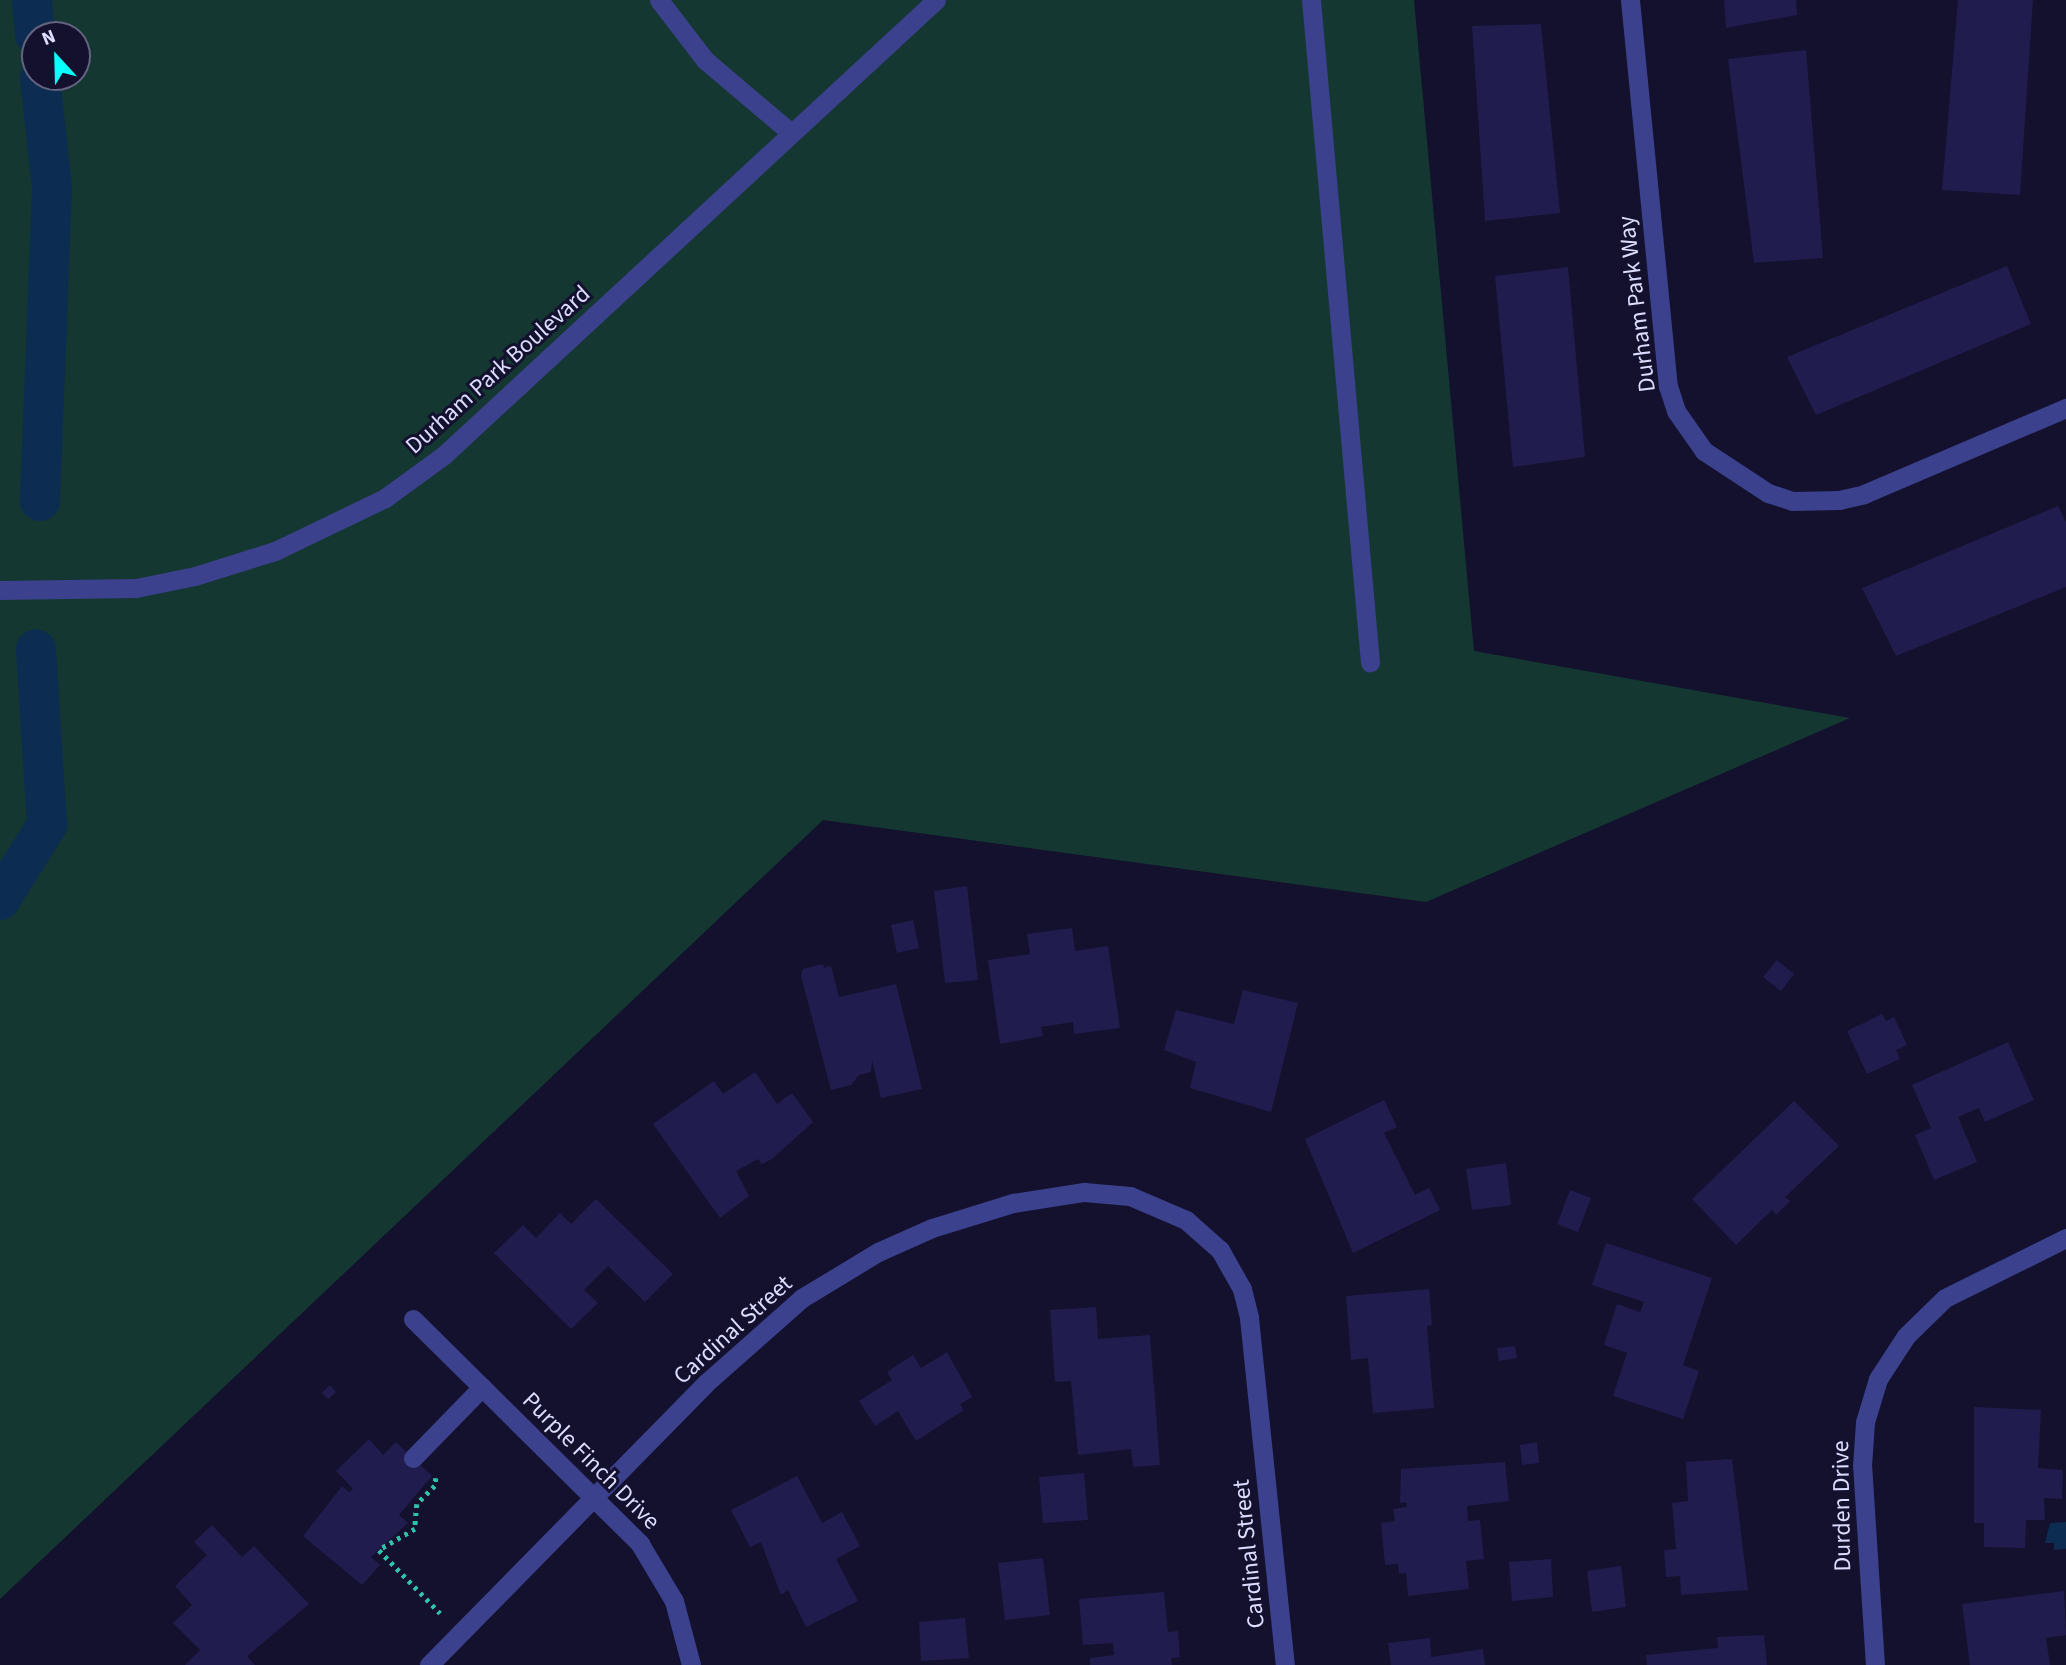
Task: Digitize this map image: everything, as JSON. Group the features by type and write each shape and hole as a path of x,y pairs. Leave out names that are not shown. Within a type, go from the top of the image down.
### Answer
{"street":[{"path":"659,0 705,60 791,133"},
{"name":"Durham Park Boulevard","path":"0,590 164,584 275,551 352,517 444,455 936,0"},
{"path":"1311,0 1370,662"},
{"name":"Durham Park Way","path":"1630,0 1668,386 1676,411 1704,451 1768,493 1791,500 1839,500 1864,494 2066,408"},
{"name":"Cardinal Street","path":"429,1665 778,1316 860,1262 932,1228 1013,1203 1084,1192 1130,1196 1173,1212 1210,1239 1228,1262 1245,1296 1284,1665"},
{"name":"Durden Drive","path":"1875,1665 1862,1476 1864,1429 1878,1379 1906,1336 1945,1298 2066,1238"},
{"name":"Purple Finch Drive","path":"413,1319 596,1498 659,1572 680,1617 691,1665"},
{"path":"416,1456 482,1387"}],"path":[{"path":"416,1456 434,1466 435,1486 417,1504 415,1529 379,1550 460,1633"}],"green space":[{"path":"0,0 1414,0 1474,651 1850,718 1426,902 823,820 0,1599"}],"water":[{"path":"2066,1522 2066,1549 2054,1550 2054,1543 2045,1543 2050,1523"}],"building":[{"path":"1724,0 1796,0 1797,15 1726,28"},
{"path":"1958,0 2033,0 2020,195 1942,190"},
{"path":"1541,24 1560,213 1485,221 1472,26"},
{"path":"1806,50 1823,258 1754,263 1728,59"},
{"path":"2007,266 2031,324 1816,415 1787,357"},
{"path":"1568,267 1585,457 1513,467 1495,276"},
{"path":"2058,506 2066,522 2066,587 1896,656 1862,588"},
{"path":"967,886 978,980 945,983 934,891"},
{"path":"913,920 919,948 897,953 891,925"},
{"path":"1072,928 1075,951 1108,946 1120,1028 1074,1034 1073,1022 1041,1027 1043,1036 1000,1044 988,960 1030,954 1027,934"},
{"path":"1777,960 1794,974 1781,991 1763,977"},
{"path":"823,964 824,968 831,966 839,997 896,984 922,1089 881,1098 872,1060 871,1072 859,1075 851,1085 831,1090 801,976 803,969"},
{"path":"1243,990 1298,1003 1271,1112 1190,1088 1196,1062 1164,1050 1176,1010 1234,1024"},
{"path":"1882,1014 1886,1021 1894,1017 1907,1045 1896,1050 1900,1059 1867,1074 1847,1031"},
{"path":"2008,1042 2034,1100 1985,1122 1979,1108 1958,1117 1977,1162 1934,1180 1915,1135 1931,1128 1912,1085"},
{"path":"755,1072 777,1104 792,1093 813,1122 772,1159 762,1164 758,1159 736,1171 749,1196 720,1218 653,1124 714,1081 723,1094"},
{"path":"1384,1100 1397,1127 1384,1133 1415,1195 1429,1188 1440,1210 1353,1253 1305,1139"},
{"path":"1794,1101 1839,1146 1785,1197 1790,1201 1776,1215 1772,1210 1736,1245 1692,1199"},
{"path":"1506,1163 1511,1205 1472,1210 1466,1169"},
{"path":"1570,1190 1591,1198 1578,1232 1557,1224"},
{"path":"596,1199 673,1274 645,1302 608,1266 584,1290 598,1303 571,1329 494,1253 523,1225 536,1238 560,1213 571,1224"},
{"path":"1606,1243 1712,1278 1683,1365 1699,1371 1683,1419 1613,1396 1627,1353 1604,1345 1617,1304 1640,1312 1644,1302 1592,1285"},
{"path":"1429,1289 1432,1325 1427,1326 1434,1408 1373,1413 1368,1358 1351,1360 1346,1296"},
{"path":"1096,1307 1098,1339 1150,1335 1160,1465 1133,1467 1131,1449 1078,1455 1071,1381 1055,1382 1050,1310"},
{"path":"1515,1346 1517,1358 1499,1361 1497,1348"},
{"path":"947,1352 972,1397 960,1404 964,1410 916,1441 898,1411 875,1426 859,1401 892,1380 887,1372 913,1355 921,1368"},
{"path":"330,1385 336,1392 328,1399 322,1393"},
{"path":"1974,1407 2041,1410 2038,1468 2063,1470 2062,1499 2044,1498 2045,1520 2026,1520 2025,1548 1984,1547 1984,1523 1974,1523"},
{"path":"369,1439 383,1455 396,1442 432,1476 399,1515 408,1523 371,1557 380,1565 362,1585 303,1536 342,1486 349,1492 353,1489 336,1471"},
{"path":"1537,1442 1539,1463 1522,1465 1520,1445"},
{"path":"1732,1459 1748,1590 1681,1595 1680,1576 1666,1577 1664,1550 1676,1549 1672,1503 1688,1501 1686,1462"},
{"path":"1505,1462 1509,1501 1467,1506 1468,1521 1480,1520 1484,1559 1466,1561 1469,1589 1408,1596 1406,1573 1399,1574 1398,1564 1385,1565 1381,1523 1395,1521 1393,1509 1407,1507 1406,1502 1400,1503 1401,1469"},
{"path":"1084,1473 1088,1520 1043,1523 1039,1477"},
{"path":"797,1476 822,1523 842,1512 860,1546 836,1559 858,1601 806,1627 788,1590 781,1595 761,1542 750,1547 731,1510"},
{"path":"212,1525 242,1557 254,1546 309,1604 247,1656 255,1665 185,1665 200,1650 173,1623 192,1605 175,1586 207,1555 194,1542"},
{"path":"1043,1558 1050,1615 1005,1620 998,1563"},
{"path":"1551,1559 1553,1597 1512,1601 1509,1562"},
{"path":"1621,1566 1626,1607 1592,1612 1587,1571"},
{"path":"2064,1591 2066,1635 2046,1638 2050,1665 1970,1665 1962,1604"},
{"path":"1164,1592 1168,1632 1178,1631 1180,1657 1171,1658 1172,1665 1090,1665 1090,1658 1114,1655 1113,1643 1083,1645 1079,1599"},
{"path":"965,1618 969,1658 921,1661 919,1622"},
{"path":"1764,1635 1767,1665 1647,1665 1646,1655 1718,1648 1717,1637"},
{"path":"1430,1638 1431,1657 1483,1649 1485,1665 1391,1665 1388,1643"}],"waterway":[{"path":"32,0 34,21"},
{"path":"40,501 52,188 42,91"},
{"path":"0,900 47,825 36,649"}]}
